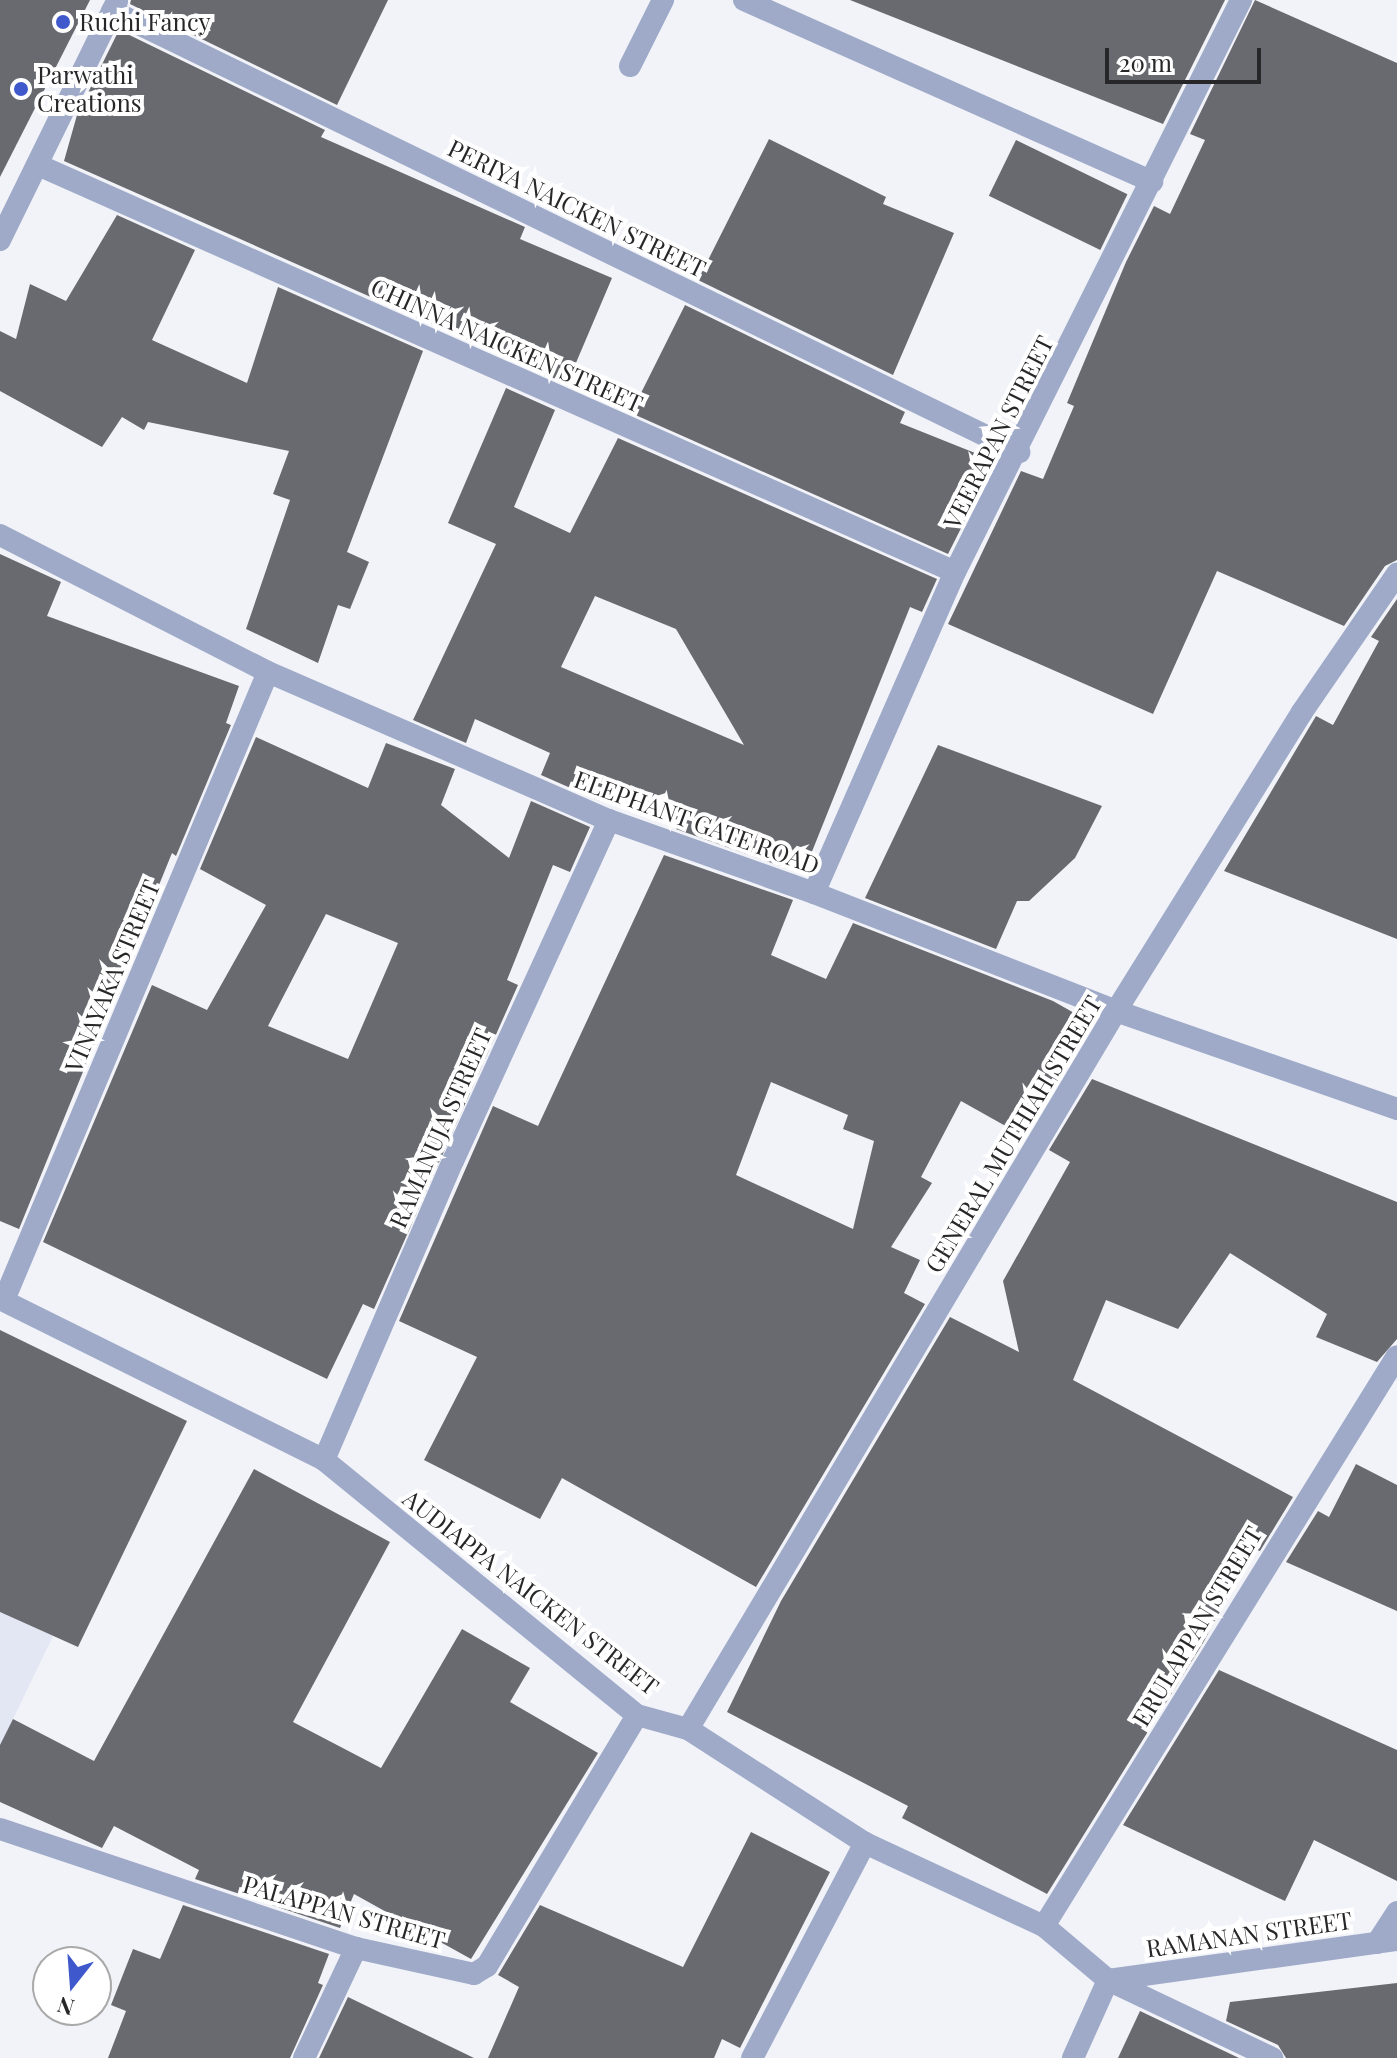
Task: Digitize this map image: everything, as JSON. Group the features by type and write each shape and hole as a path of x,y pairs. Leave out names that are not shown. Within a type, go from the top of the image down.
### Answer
{"street":[{"path":"630,66 663,0"},
{"path":"744,0 1152,182"},
{"name":"VEERAPAN STREET","path":"814,893 955,572 1019,452 1241,0"},
{"path":"0,240 115,6"},
{"name":"PERIYA NAICKEN STREET","path":"115,6 1019,452"},
{"name":"CHINNA NAICKEN STREET","path":"38,165 955,572"},
{"name":"ELEPHANT GATE ROAD","path":"0,535 268,672 609,820 814,893 1116,1011 1397,1109"},
{"name":"GENERAL MUTHIAH STREET","path":"688,1729 1116,1011 1302,712 1397,574"},
{"name":"VINAYAKA STREET","path":"2,1300 268,672"},
{"name":"RAMANUJA STREET","path":"324,1460 453,1161 609,820"},
{"name":"AUDIAPPA NAICKEN STREET","path":"2,1300 324,1460 637,1715 688,1729 865,1843 1044,1926 1108,1980 1272,2058"},
{"name":"ERULAPPAN STREET","path":"1044,1926 1397,1356"},
{"name":"PALAPPAN STREET","path":"0,1829 356,1948 474,1974 487,1966 637,1715"},
{"path":"752,2058 865,1843"},
{"path":"1387,1942 1397,1912"},
{"name":"RAMANAN STREET","path":"1108,1980 1387,1942"},
{"path":"304,2058 356,1948"},
{"path":"1073,2058 1108,1980"}],"shaded area":[{"path":"0,1612 53,1636 0,1746"}],"building":[{"path":"0,0 90,0 0,177"},
{"path":"131,0 388,0 337,105 130,4"},
{"path":"850,0 1225,0 1163,124"},
{"path":"1255,0 1397,63 1397,560 1385,566 1344,626 1217,571 1153,714 948,624 1021,471 1043,479 1074,406 1067,403 1126,262 1154,206 1170,214 1205,140 1190,134"},
{"path":"119,30 325,130 321,137 525,227 520,239 612,278 567,384 64,161 77,115"},
{"path":"769,139 886,197 883,204 954,233 893,375 698,280"},
{"path":"1016,140 1127,194 1100,250 989,196"},
{"path":"117,215 195,250 152,340 247,383 278,287 423,351 347,552 369,562 350,609 338,605 318,663 246,629 290,500 273,494 289,451 148,422 144,430 122,417 102,447 0,391 0,331 16,339 30,284 66,301"},
{"path":"685,305 905,412 900,423 995,461 948,554 631,413"},
{"path":"506,388 555,410 514,507 570,533 618,438 937,579 922,612 910,607 803,874 676,829 679,823 603,793 600,801 541,775 550,753 475,719 466,743 413,720 496,544 448,523","holes":["595,596 676,629 744,745 561,667"]},
{"path":"0,554 61,582 47,616 239,686 226,723 231,725 176,856 172,853 19,1229 0,1221"},
{"path":"1397,599 1397,939 1224,871 1316,716 1333,725 1379,641 1371,637"},
{"path":"256,737 368,788 386,743 455,769 441,805 509,858 531,801 590,827 570,872 553,865 507,980 518,985 374,1309 363,1304 327,1379 43,1242 152,985 207,1010 266,905 200,869","holes":["326,914 398,943 348,1059 268,1026"]},
{"path":"938,745 1102,806 1075,858 1029,901 1017,901 996,949 865,898"},
{"path":"664,855 793,900 771,955 826,979 853,923 1053,1001 1083,1018 1056,1064 1066,1068 1025,1137 961,1101 921,1177 932,1183 891,1247 920,1260 904,1293 925,1304 756,1587 562,1478 540,1519 424,1460 477,1357 399,1321 493,1106 538,1126","holes":["771,1082 848,1115 843,1129 874,1141 853,1229 736,1175"]},
{"path":"1092,1079 1397,1202 1397,1339 1377,1362 1316,1337 1327,1314 1230,1253 1178,1329 1106,1300 1073,1380 1293,1497 1260,1551 1254,1549 1203,1643 1047,1894 902,1818 908,1806 727,1712 781,1601 950,1317 1019,1352 1003,1281 1070,1162 1049,1150"},
{"path":"0,1330 187,1421 78,1647 0,1612"},
{"path":"1356,1464 1397,1485 1397,1611 1286,1562 1318,1511 1329,1517"},
{"path":"254,1469 390,1542 293,1722 381,1768 462,1629 530,1668 510,1702 598,1753 471,1959 354,1894 340,1928 195,1879 199,1870 114,1826 102,1848 0,1802 0,1745 13,1719 94,1761"},
{"path":"1219,1670 1397,1750 1397,1881 1314,1840 1285,1901 1123,1825"},
{"path":"751,1832 830,1872 740,2048 722,2039 714,2058 488,2058 519,1987 498,1975 540,1905 683,1967"},
{"path":"183,1905 329,1954 318,1983 323,1985 290,2058 108,2058 126,2011 112,2005 112,2002 133,1949 160,1959"},
{"path":"1397,1983 1397,2058 1286,2058 1278,2045 1226,2021 1230,2002"},
{"path":"348,1997 474,2058 319,2058"},
{"path":"1140,2011 1239,2058 1118,2058"}],"place":[{"name":"Ruchi Fancy","path":"63,22"},
{"name":"Parwathi Creations","path":"21,89"}]}
